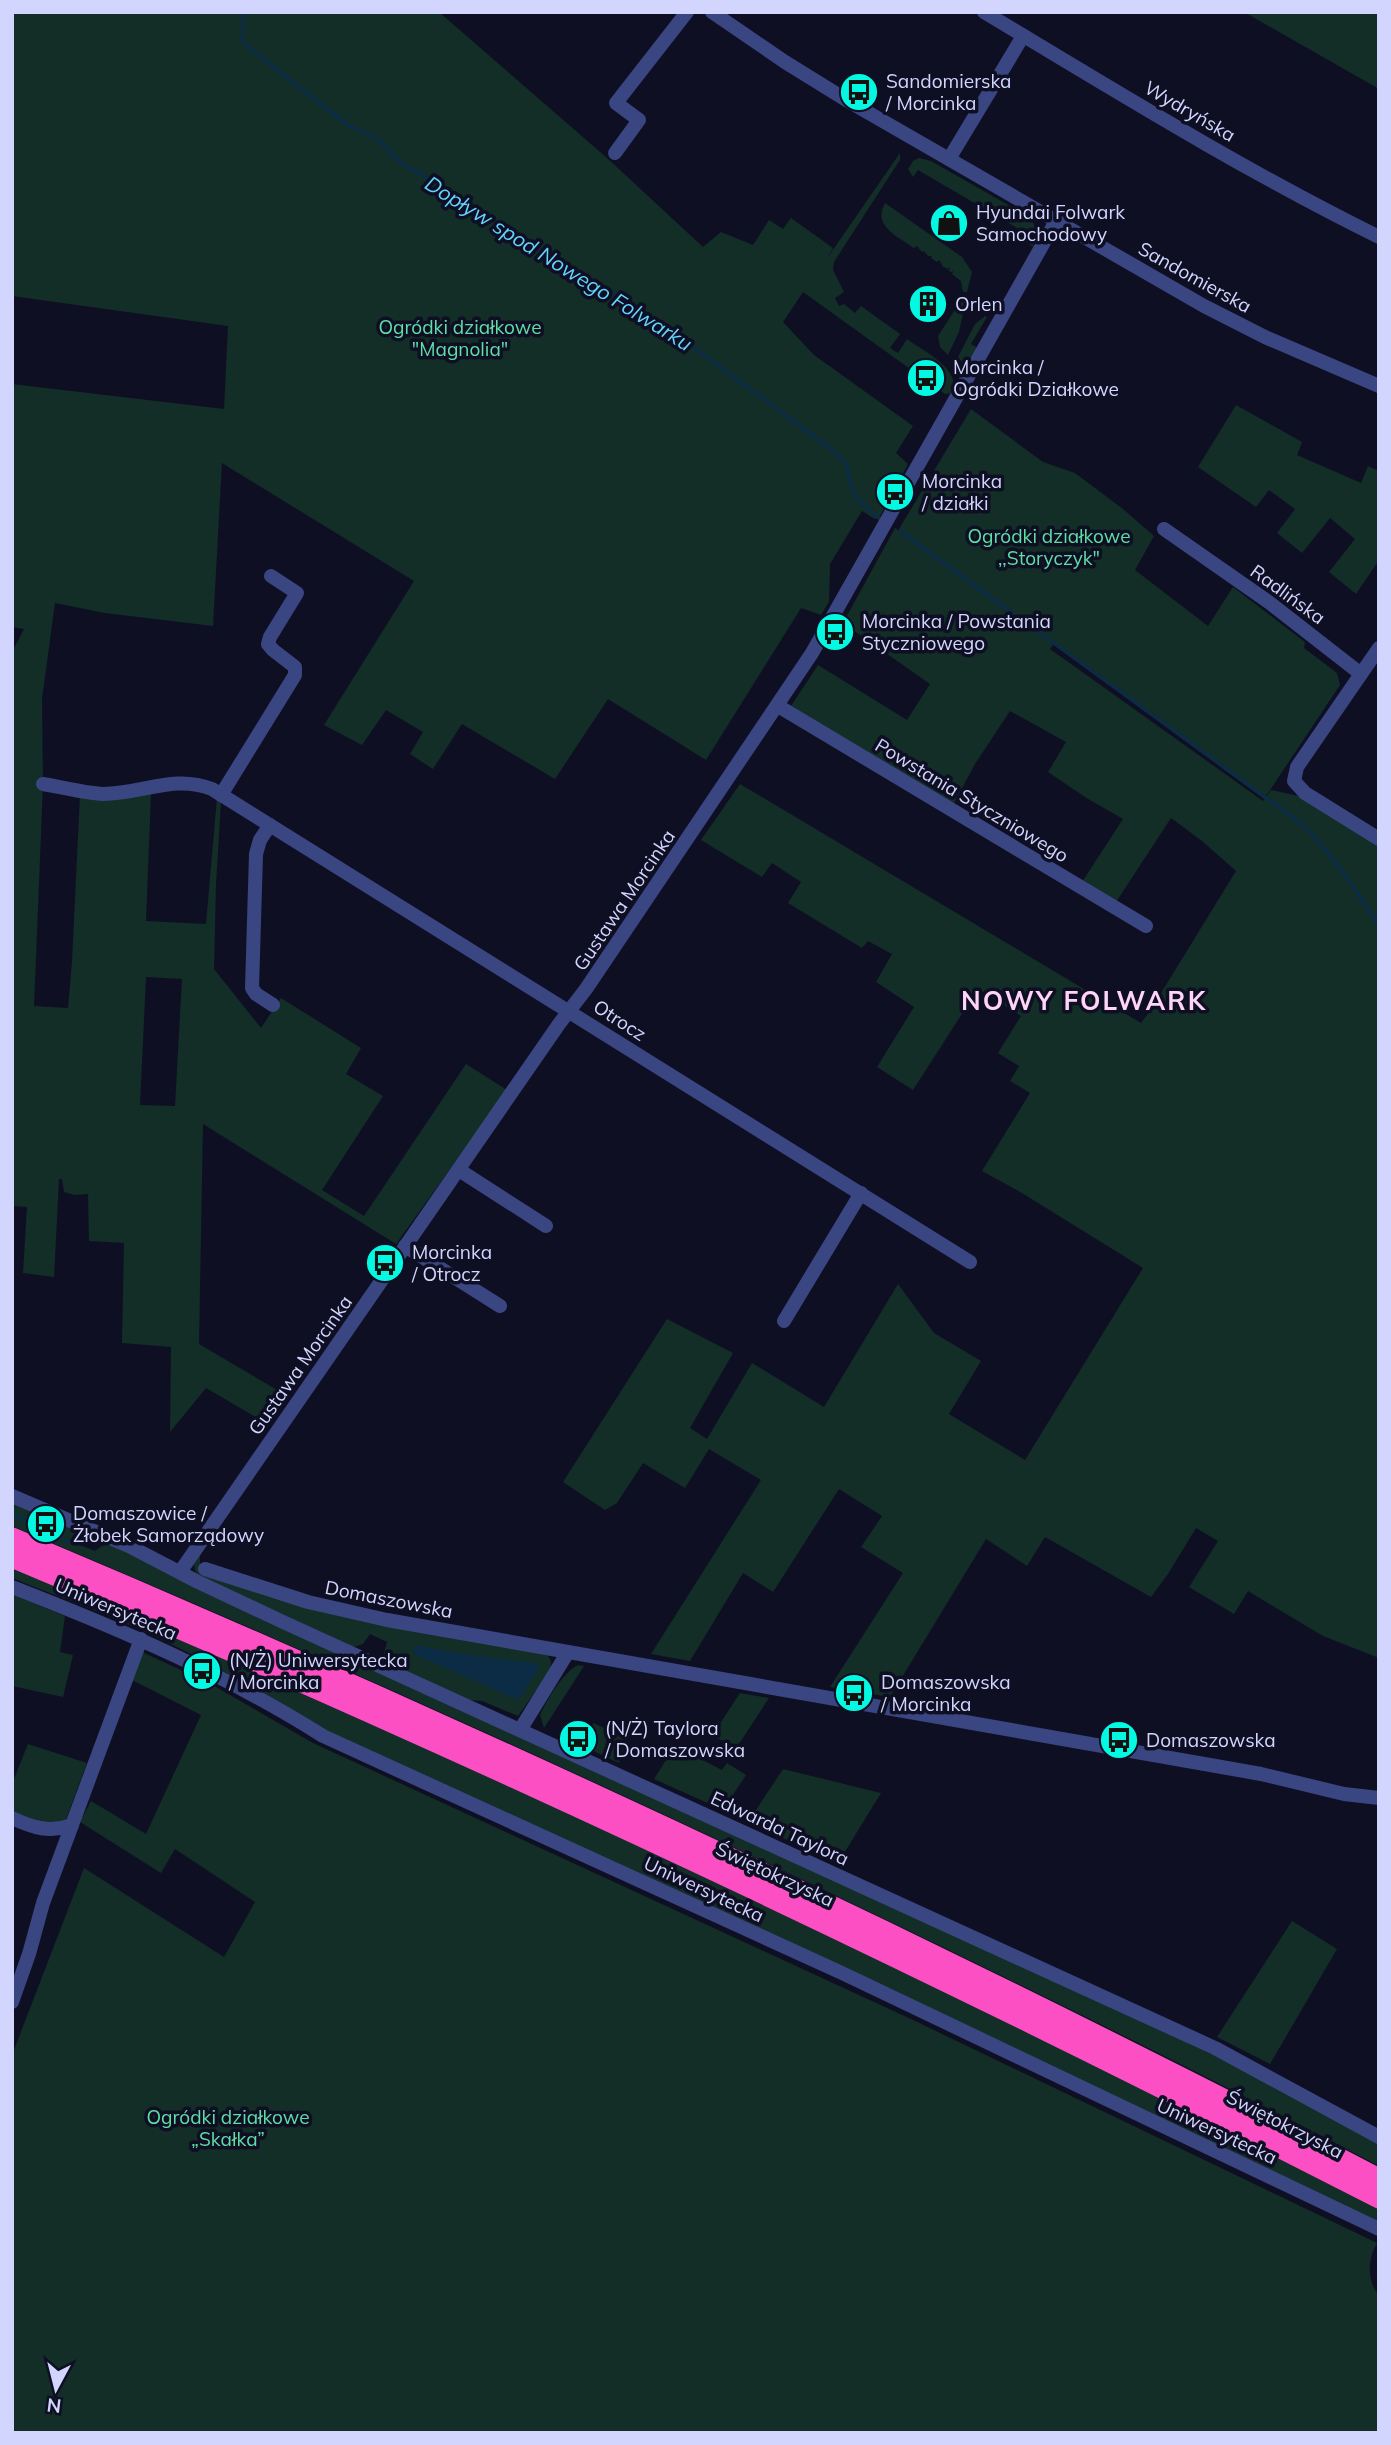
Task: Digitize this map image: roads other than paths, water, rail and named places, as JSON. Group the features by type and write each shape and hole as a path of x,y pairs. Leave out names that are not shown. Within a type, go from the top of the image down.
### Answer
{"highway":[{"path":"12,1538 145,1605"},
{"path":"12,1557 145,1605"},
{"name":"Świętokrzyska","path":"145,1605 464,1736 741,1864 1038,2007 1379,2179"},
{"name":"Świętokrzyska","path":"145,1605 408,1730 719,1872 1114,2063 1379,2198"}],"street":[{"path":"615,153 639,120 616,103 687,12"},
{"name":"Sandomierska","path":"712,12 819,84 1245,327 1379,386"},
{"name":"Wydryńska","path":"984,12 1330,213 1379,237"},
{"path":"949,159 1023,36"},
{"name":"Gustawa Morcinka","path":"180,1573 778,706 819,642 1056,221"},
{"name":"Radlińska","path":"1164,529 1270,603 1362,674"},
{"path":"43,783 101,794 185,782 217,792 295,675 295,667 268,644 297,593 271,576"},
{"path":"1379,648 1297,767 1294,781 1305,793 1379,839"},
{"name":"Powstania Styczniowego","path":"778,706 1146,926"},
{"name":"Otrocz","path":"217,792 970,1262"},
{"path":"270,825 260,840 256,854 252,988 273,1005"},
{"path":"459,1170 547,1226"},
{"path":"784,1321 861,1193"},
{"path":"405,1246 500,1306"},
{"name":"Edwarda Taylora","path":"12,1496 102,1534 281,1621 1215,2048 1379,2137"},
{"name":"Domaszowska","path":"205,1569 345,1611 1261,1774 1344,1794 1379,1798"},
{"name":"Uniwersytecka","path":"12,1587 141,1639 247,1690 323,1736 842,1973 1379,2229"},
{"path":"12,2002 43,1903 141,1639"},
{"path":"520,1730 568,1652"},
{"path":"12,1818 32,1828 59,1830 72,1825"}],"water":[{"path":"416,1645 534,1663 539,1668 519,1699 516,1699 416,1655 412,1649"}],"waterway":[{"name":"Dopływ spod Nowego Folwarku","path":"243,12 243,42 253,51 348,125 378,139 399,161 654,318 831,449 846,464 856,497 879,518"},
{"name":"Dopływ spod Nowego Folwarku","path":"900,531 1302,824 1344,873 1379,927"},
{"path":"12,1514 68,1542"}],"place":[{"name":"Sandomierska / Morcinka","path":"859,92"},
{"name":"Hyundai Folwark Samochodowy","path":"949,223"},
{"name":"Orlen","path":"928,304"},
{"name":"Morcinka / Ogródki Działkowe","path":"926,378"},
{"name":"Morcinka / działki","path":"895,492"},
{"name":"Morcinka / Powstania Styczniowego","path":"835,632"},
{"name":"Morcinka / Otrocz","path":"385,1263"},
{"name":"Domaszowice / Żłobek Samorządowy","path":"46,1524"},
{"name":"(N/Ż) Uniwersytecka / Morcinka","path":"202,1671"},
{"name":"Domaszowska / Morcinka","path":"854,1693"},
{"name":"(N/Ż) Taylora / Domaszowska","path":"578,1739"},
{"name":"Domaszowska","path":"1119,1740"}],"district":[{"name":"NOWY FOLWARK","path":"1084,1000"}],"park label":[{"name":"Ogródki działkowe \"Magnolia\"","path":"460,338"},
{"name":"Ogródki działkowe ,,Storyczyk\"","path":"1049,547"},
{"name":"Ogródki działkowe „Skałka”","path":"228,2128"}]}
